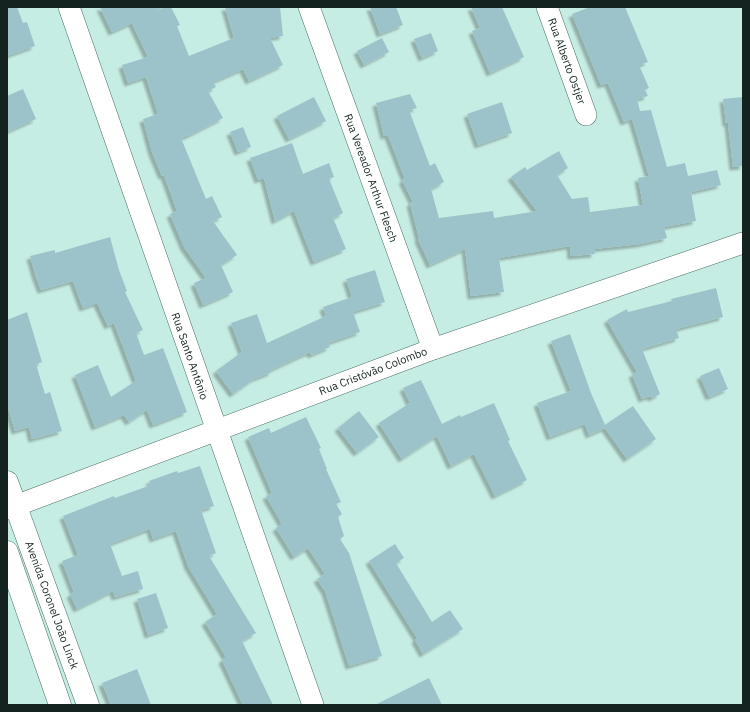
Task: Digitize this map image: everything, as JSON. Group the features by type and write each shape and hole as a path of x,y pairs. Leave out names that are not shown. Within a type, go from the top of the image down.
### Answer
{"main road":[{"name":"Avenida Coronel João Linck","path":"7,482 11,507 88,705"},
{"path":"7,552 60,705"}],"street":[{"name":"Rua Santo Antônio","path":"69,7 313,705"},
{"name":"Rua Vereador Arthur Flesch","path":"309,7 433,349"},
{"name":"Rua Alberto Ostjer","path":"547,7 586,116"},
{"name":"Rua Cristóvão Colombo","path":"11,507 433,349 743,243"}],"building":[{"path":"7,7 17,7 23,23 27,22 35,46 7,56"},
{"path":"100,7 164,7 150,14 165,7 171,7 180,25 177,26 189,56 234,38 225,7 280,7 283,36 270,38 283,65 249,81 243,69 213,82 216,87 208,91 223,118 181,138 206,199 212,196 222,217 213,221 237,255 221,265 233,292 203,305 194,283 206,278 184,247 170,214 177,211 164,175 162,176 152,152 143,119 158,114 146,77 128,83 122,65 148,57 132,23 112,32"},
{"path":"370,7 396,7 403,25 380,34"},
{"path":"471,7 502,7 524,57 490,73 472,31 480,28"},
{"path":"590,7 625,7 648,62 639,65 649,88 645,90 648,96 637,99 640,111 651,110 667,167 685,163 688,176 717,170 721,185 691,192 696,221 664,227 667,238 640,244 594,249 595,254 571,256 570,246 499,258 504,292 471,296 465,249 430,265 418,239 410,203 413,202 402,180 405,179 388,135 384,136 376,103 410,94 417,108 409,110 430,166 435,163 444,182 431,189 439,218 493,211 494,218 537,211 511,177 525,167 527,170 559,151 568,168 557,175 572,199 588,197 590,212 643,205 638,178 649,176 632,119 624,122 608,83 601,85 572,14"},
{"path":"431,33 438,51 422,58 414,39"},
{"path":"382,38 389,52 364,65 357,51"},
{"path":"23,89 36,119 7,132 7,96"},
{"path":"314,97 326,121 289,139 277,116"},
{"path":"743,97 743,166 733,167 728,123 726,123 723,99"},
{"path":"502,102 512,133 478,145 467,114"},
{"path":"243,127 251,147 238,152 230,132"},
{"path":"292,143 303,174 329,163 334,177 329,179 343,213 333,218 346,249 314,262 294,211 275,221 264,178 258,180 250,158"},
{"path":"110,237 119,270 127,291 125,292 143,330 136,333 144,355 163,348 187,412 153,425 147,410 129,422 124,415 95,427 75,375 98,365 111,397 136,381 114,323 108,326 97,303 83,308 73,281 41,290 30,256 55,250 55,253"},
{"path":"375,270 385,302 353,312 360,332 328,343 330,347 311,355 310,352 271,370 272,372 254,379 233,394 216,371 242,352 231,323 257,314 267,343 326,316 323,307 352,297 346,279"},
{"path":"716,288 723,317 676,329 679,338 642,349 660,394 652,398 650,396 642,399 632,374 637,372 607,320 627,309 628,312 672,301 671,299"},
{"path":"27,312 42,362 36,364 45,394 50,392 62,431 32,439 29,427 15,431 7,404 7,320"},
{"path":"570,334 591,393 605,425 633,406 656,439 627,459 605,428 589,435 585,424 550,437 537,403 571,391 551,341"},
{"path":"719,368 728,389 709,397 700,376"},
{"path":"421,380 442,424 460,415 461,417 494,403 510,440 508,441 527,480 495,496 474,454 451,466 437,436 402,459 379,423 410,403 403,388"},
{"path":"359,411 379,437 357,453 338,428"},
{"path":"306,417 321,448 319,449 326,469 341,502 336,504 342,514 338,517 344,536 340,539 349,553 382,656 349,666 325,591 317,579 325,574 308,548 294,557 276,528 282,524 266,496 272,493 248,437 269,428 271,433"},
{"path":"200,466 214,506 201,510 216,553 209,556 256,633 242,641 273,705 243,705 222,660 226,657 205,622 217,614 188,566 176,531 153,539 150,529 110,544 122,576 138,571 143,589 115,597 113,591 77,609 70,594 74,592 62,561 78,555 63,516 114,496 115,498 151,485 149,481 177,471 178,473"},
{"path":"395,544 404,558 396,563 432,622 450,610 463,629 423,654 415,640 417,638 369,561"},
{"path":"156,593 168,628 148,635 137,599"},
{"path":"137,669 151,705 111,705 102,683"},
{"path":"429,678 442,705 375,705"}]}
